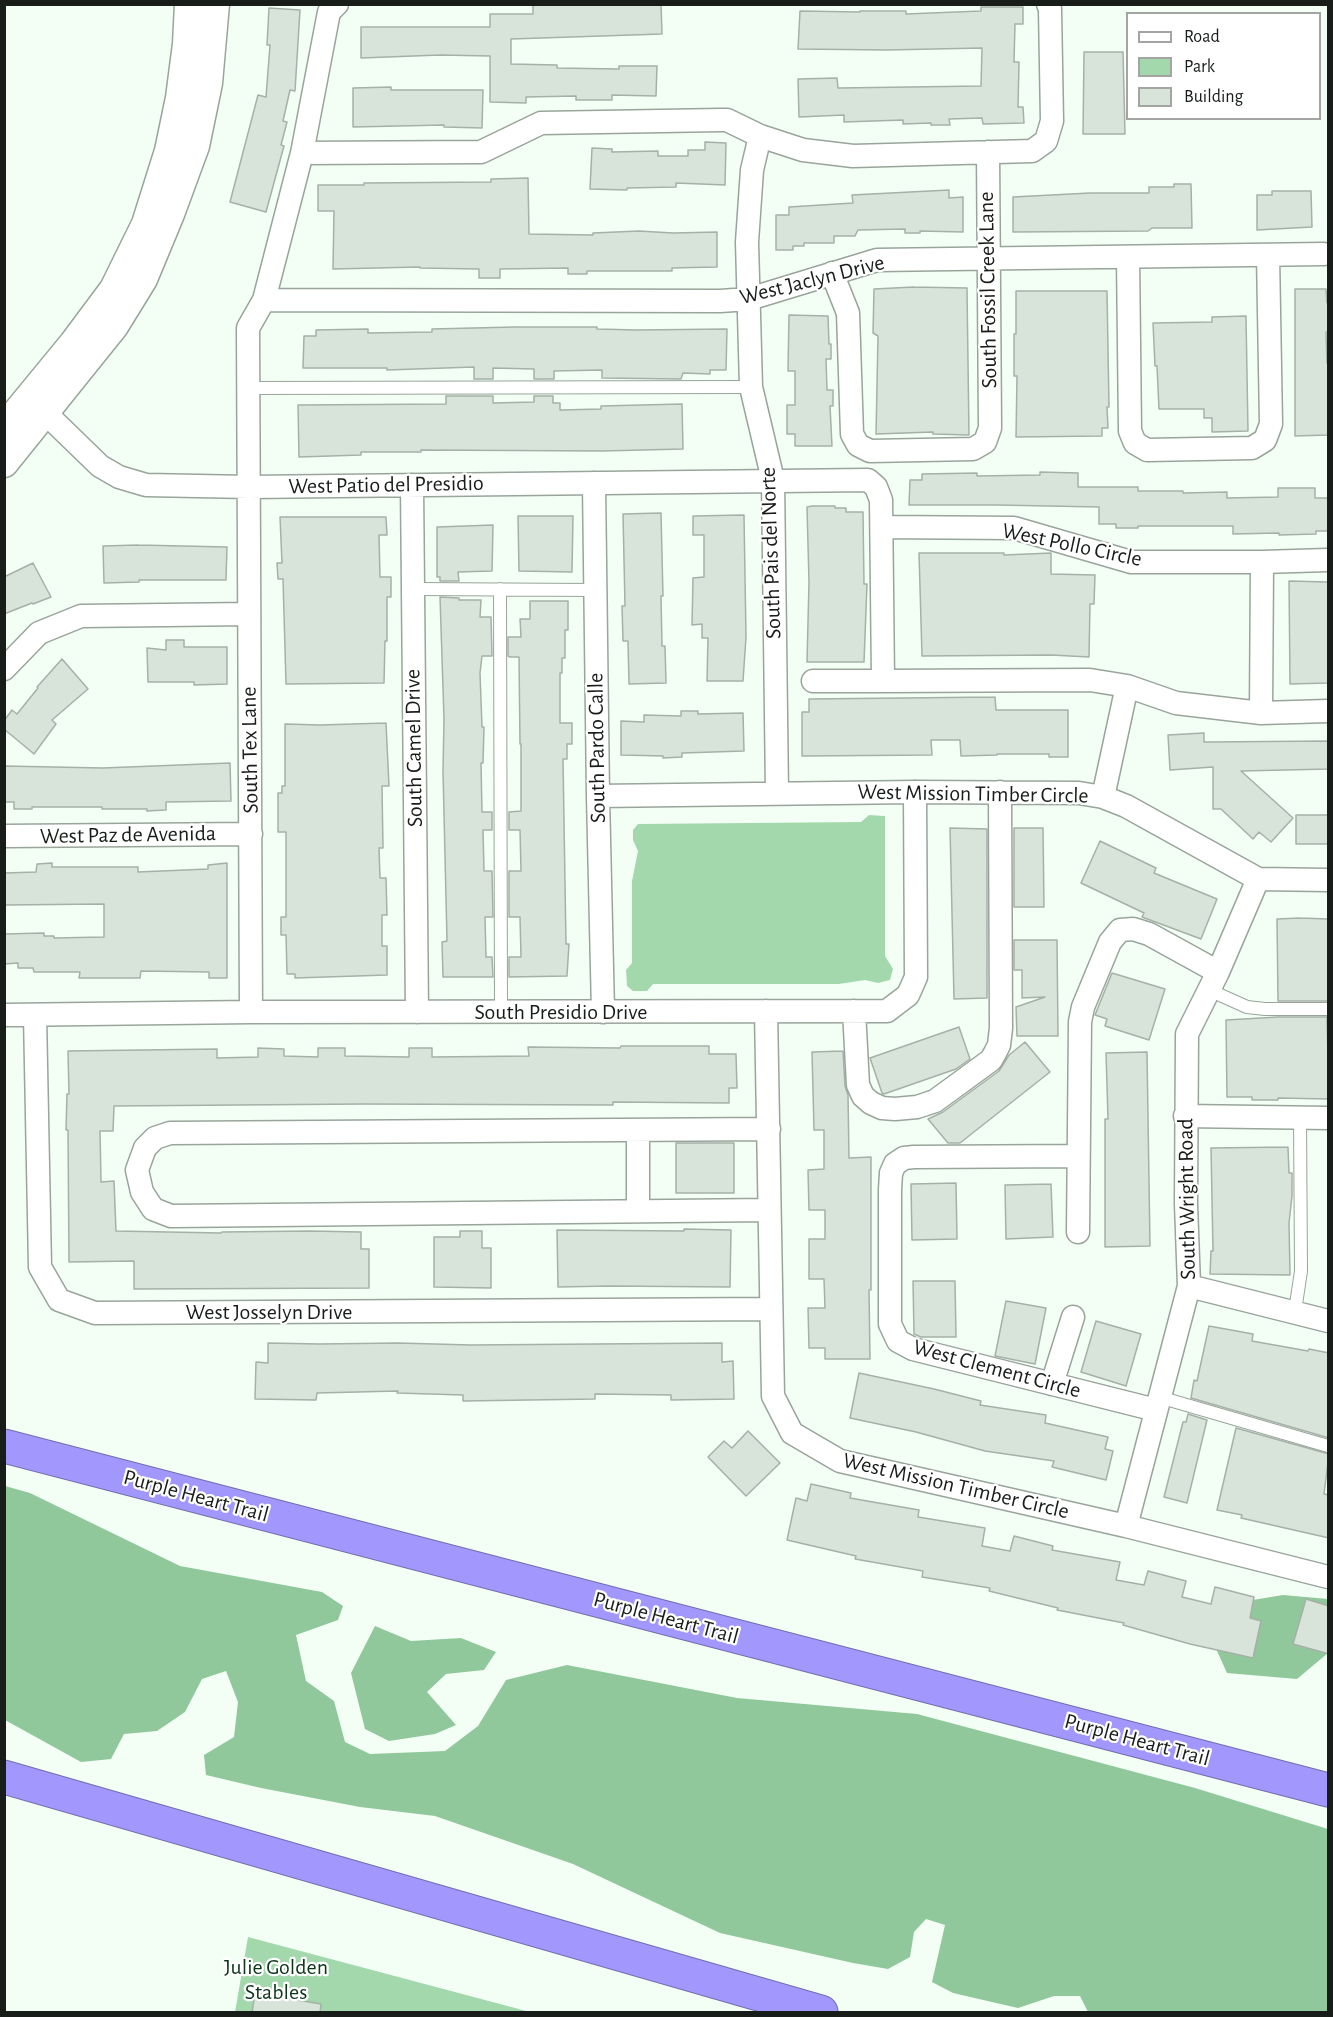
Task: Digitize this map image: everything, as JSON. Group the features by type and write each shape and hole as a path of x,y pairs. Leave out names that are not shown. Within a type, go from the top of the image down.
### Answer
{"highway":[{"name":"Purple Heart Trail","path":"4,1446 1329,1790"},
{"path":"4,1777 821,2013"}],"street":[{"path":"4,463 114,289 146,224 170,151 187,44 189,4"},
{"path":"4,428 38,406 114,326 143,279 171,214 195,146 208,83 215,4"},
{"name":"South Tex Lane","path":"252,1012 248,328 264,300 302,153 329,12 337,4"},
{"path":"302,153 481,152 541,123 727,120 760,136 803,150 853,156 1032,151 1046,141 1052,122 1050,9 1048,4"},
{"name":"South Pais del Norte","path":"760,136 752,170 747,242 752,387 773,480 777,793"},
{"name":"South Fossil Creek Lane","path":"832,273 849,313 852,434 858,445 870,451 973,449 985,442 990,429 988,152"},
{"path":"1128,257 1130,431 1135,443 1147,450 1252,448 1265,440 1270,424 1268,255"},
{"name":"West Jaclyn Drive","path":"264,300 720,301 749,299 877,261 1324,255"},
{"name":"West Patio del Presidio","path":"38,406 100,466 119,477 146,485 249,487 773,480"},
{"path":"773,480 868,480 876,487 881,500 882,527 883,681"},
{"name":"South Pardo Calle","path":"594,483 603,1012"},
{"name":"South Camel Drive","path":"412,485 417,1012"},
{"name":"West Pollo Circle","path":"882,527 1014,528 1131,562 1329,560"},
{"path":"1262,562 1262,713"},
{"path":"4,669 39,633 81,616 249,614"},
{"path":"813,681 1090,680 1127,686 1176,703 1262,713 1329,711"},
{"path":"1103,797 1127,686"},
{"name":"West Mission Timber Circle","path":"598,796 915,792 1079,794 1103,797 1126,806 1258,879 1329,880"},
{"name":"South Presidio Drive","path":"4,1015 252,1012 886,1011 908,994 916,977 915,792"},
{"path":"854,1011 858,1085 863,1096 882,1108 916,1107 935,1101 991,1059 999,1045 1001,1028 1000,792"},
{"name":"West Paz de Avenida","path":"4,836 251,834"},
{"name":"South Wright Road","path":"1126,1526 1189,1286 1185,1116 1187,1034 1258,879"},
{"path":"1078,1232 1080,1022 1083,1006 1110,942 1120,930 1133,929 1149,934 1213,981"},
{"name":"West Mission Timber Circle","path":"766,1011 773,1396 792,1433 840,1461 1126,1526 1329,1577"},
{"name":"West Josselyn Drive","path":"35,1015 40,1267 60,1300 95,1313 771,1309"},
{"path":"1185,1116 1329,1118"},
{"path":"768,1129 170,1133 155,1138 145,1148 137,1170 142,1192 153,1209 171,1216 769,1210"},
{"path":"638,1130 638,1211"},
{"name":"West Clement Circle","path":"1078,1156 914,1157 904,1158 895,1164 891,1173 890,1324 898,1341 913,1348 1052,1384 1157,1404"},
{"path":"1189,1286 1329,1320"},
{"path":"1052,1384 1073,1317"}],"lane":[{"path":"248,387 752,387"},
{"path":"413,589 595,590"},
{"path":"500,589 501,1012"},
{"path":"1213,981 1247,1007 1329,1010"},
{"path":"1295,1311 1301,1271 1300,1118"},
{"path":"1157,1404 1329,1446"}],"green space":[{"path":"869,815 885,816 885,956 893,969 890,980 878,983 865,980 839,984 653,984 647,991 633,991 627,986 626,970 632,963 632,881 638,851 633,840 633,830 638,824 861,822"},
{"path":"5,1486 30,1493 180,1566 322,1592 343,1606 338,1620 296,1635 306,1681 334,1701 345,1742 370,1754 445,1751 478,1726 506,1680 567,1665 737,1698 917,1714 1195,1788 1328,1829 1328,2012 1088,2012 1080,1996 1054,1996 1018,2008 953,1993 932,1982 945,1925 926,1919 914,1932 910,1957 888,1969 853,1963 720,1933 573,1864 435,1816 360,1807 206,1775 204,1755 234,1737 238,1702 226,1671 202,1679 185,1712 157,1731 124,1734 111,1759 81,1762 5,1720"},
{"path":"1283,1595 1328,1599 1328,1653 1297,1679 1227,1673 1198,1609"},
{"path":"375,1626 411,1641 461,1638 496,1652 484,1670 446,1674 427,1692 456,1725 435,1734 389,1741 365,1729 351,1673"},
{"name":"Julie Golden Stables","path":"248,1937 530,2012 235,2012"}],"building":[{"path":"533,4 661,4 662,34 511,39 511,64 557,65 557,68 619,69 619,66 657,66 656,96 612,95 612,100 576,100 576,96 526,97 526,103 490,102 490,56 361,58 361,27 490,27 490,14 533,14"},
{"path":"981,7 1023,7 1023,24 1015,24 1014,62 1019,62 1018,107 1023,107 1024,123 983,124 982,118 949,119 950,125 931,125 931,123 903,124 903,120 844,122 844,115 799,117 798,79 837,78 838,88 981,86 982,48 798,49 800,11 906,11 906,14 981,11"},
{"path":"269,8 300,10 295,91 290,90 283,121 287,122 281,145 284,146 266,212 230,202 258,95 266,97 270,45 267,45"},
{"path":"1084,52 1123,52 1125,134 1083,134"},
{"path":"391,87 391,90 483,90 482,128 444,127 444,125 353,127 353,88"},
{"path":"705,142 726,143 725,185 676,183 676,187 627,188 627,190 590,189 592,148 612,149 612,152 658,151 658,156 688,156 688,150 705,150"},
{"path":"528,178 529,234 593,235 593,233 639,231 717,232 717,267 672,268 672,271 587,271 587,274 568,274 568,268 500,269 500,278 479,278 479,269 420,267 333,269 334,211 318,211 318,185 491,182 491,179"},
{"path":"1174,184 1191,184 1192,228 1152,228 1148,231 1013,232 1013,197 1149,193 1149,187 1174,187"},
{"path":"949,190 949,198 963,197 963,232 905,233 905,229 858,230 855,236 834,236 834,243 804,243 804,246 793,246 793,250 776,250 776,215 789,215 789,207 853,203 852,195"},
{"path":"1272,191 1311,191 1312,227 1257,230 1257,195 1272,195"},
{"path":"967,288 969,435 933,434 933,432 876,434 878,336 873,333 874,289"},
{"path":"1295,289 1326,289 1327,303 1329,303 1329,332 1326,332 1327,363 1329,363 1328,435 1295,436"},
{"path":"1016,291 1107,291 1109,407 1107,407 1108,428 1102,428 1102,436 1016,437 1017,376 1014,376 1014,334 1016,334"},
{"path":"789,315 828,316 831,359 826,359 827,390 833,390 833,406 830,406 832,446 795,446 795,434 787,434 787,405 795,405 795,371 788,371"},
{"path":"1246,316 1248,431 1212,432 1212,418 1204,418 1204,409 1159,409 1153,323 1212,322 1212,317"},
{"path":"514,327 597,327 597,329 637,330 727,329 726,370 710,370 710,374 683,373 681,379 602,378 602,370 554,371 554,379 534,379 534,369 493,368 493,379 474,379 474,367 387,370 387,368 303,368 304,336 316,336 316,330 368,329 368,333"},
{"path":"446,396 493,396 493,403 534,402 534,396 553,396 553,403 560,403 560,410 601,409 601,406 682,404 683,449 421,450 421,452 361,452 361,455 299,457 298,405 446,404"},
{"path":"1040,472 1078,473 1078,487 1138,487 1138,491 1183,491 1183,493 1227,492 1227,498 1278,497 1278,488 1315,488 1315,498 1329,498 1329,531 1316,531 1316,534 1279,535 1279,533 1233,534 1233,526 1116,528 1116,524 1099,524 1099,507 909,505 910,480 922,480 922,474 1040,475"},
{"path":"835,506 835,508 846,508 846,512 863,512 864,584 867,584 864,662 807,662 809,582 807,507"},
{"path":"661,513 662,646 665,646 666,683 629,684 628,641 623,641 622,606 625,606 623,514"},
{"path":"744,515 746,637 743,681 707,681 708,638 702,638 702,624 692,625 693,578 704,577 704,535 693,535 693,516"},
{"path":"518,516 573,516 572,572 519,571"},
{"path":"280,517 386,517 387,535 379,535 380,577 391,577 391,597 387,597 384,683 286,684 283,579 278,579 277,563 282,563"},
{"path":"493,525 492,571 458,572 459,581 440,581 440,577 437,577 437,527"},
{"path":"103,546 227,547 226,580 139,580 139,582 104,583"},
{"path":"919,553 1004,553 1004,555 1051,553 1051,574 1095,575 1094,604 1090,604 1089,657 922,656"},
{"path":"33,563 51,597 4,614 4,577"},
{"path":"1289,581 1328,582 1328,683 1290,684"},
{"path":"440,597 481,600 480,617 491,617 492,656 482,656 480,673 482,727 484,727 483,763 481,763 482,812 492,812 492,830 483,830 484,871 492,871 493,917 485,917 486,957 492,957 493,977 443,977 442,942 447,941"},
{"path":"530,601 568,601 565,658 562,658 562,673 560,673 560,723 572,723 572,744 567,744 567,759 563,759 566,944 569,944 567,976 509,977 509,957 521,957 520,917 509,917 509,871 521,871 520,830 509,830 509,812 521,811 521,744 519,657 508,656 508,637 521,637 520,619 530,619"},
{"path":"166,640 184,640 184,647 227,647 227,684 194,685 194,682 148,682 147,648 166,650"},
{"path":"62,659 88,689 52,720 56,724 34,754 4,729 4,721 12,710 17,714"},
{"path":"995,697 996,710 1068,710 1068,757 1049,757 1049,754 961,756 960,740 931,740 932,755 802,756 802,712 809,712 809,699"},
{"path":"681,711 698,711 698,714 743,713 744,751 682,753 682,757 663,758 663,756 621,755 621,721 644,722 644,715 681,716"},
{"path":"386,723 389,786 382,786 383,848 379,848 380,878 386,878 387,915 382,915 382,946 387,946 387,975 295,978 295,974 287,974 286,935 281,935 281,917 286,917 286,832 278,832 278,793 282,793 282,786 285,786 285,724"},
{"path":"1204,733 1204,742 1329,741 1329,769 1241,771 1293,818 1271,842 1259,832 1253,839 1221,809 1213,809 1213,767 1170,770 1168,735"},
{"path":"230,763 231,801 166,802 166,810 147,811 147,809 102,809 102,807 14,809 14,802 4,802 4,766 103,768"},
{"path":"1296,815 1329,815 1329,844 1296,844"},
{"path":"950,828 987,829 987,998 954,999"},
{"path":"1014,828 1043,828 1044,907 1014,907"},
{"path":"1100,841 1156,868 1154,873 1217,899 1201,939 1142,917 1144,913 1081,883"},
{"path":"52,863 52,867 138,867 138,872 208,869 208,865 227,863 227,978 209,978 209,972 141,971 140,978 79,978 80,972 34,972 33,968 18,968 18,963 4,964 4,934 44,933 44,936 54,936 54,938 104,937 104,904 4,905 4,873 36,872 37,864"},
{"path":"1277,919 1329,919 1328,1001 1278,1001"},
{"path":"1014,940 1057,940 1058,1036 1017,1036 1016,1007 1045,997 1022,998 1022,970 1014,970"},
{"path":"1112,973 1165,989 1149,1040 1105,1026 1107,1019 1095,1015"},
{"path":"1327,1017 1329,1099 1252,1100 1252,1097 1227,1097 1226,1020"},
{"path":"959,1027 970,1059 956,1069 882,1093 870,1058"},
{"path":"1025,1042 1050,1072 960,1143 948,1143 928,1119 943,1112 999,1071 1009,1055"},
{"path":"621,1046 709,1046 709,1054 736,1054 737,1088 729,1088 729,1103 114,1106 113,1131 100,1131 101,1182 114,1181 116,1231 361,1232 361,1249 369,1249 369,1288 134,1289 134,1261 69,1262 68,1130 66,1130 67,1094 69,1094 68,1051 217,1049 217,1058 258,1057 258,1048 284,1049 284,1056 318,1057 318,1048 345,1048 345,1056 409,1057 409,1048 432,1048 432,1057 529,1056 528,1047 620,1048"},
{"path":"843,1051 845,1086 848,1095 849,1158 871,1157 870,1359 825,1359 825,1348 809,1348 808,1308 825,1308 824,1279 809,1279 809,1239 825,1239 825,1210 809,1210 808,1170 824,1169 824,1130 814,1130 812,1052"},
{"path":"1147,1052 1150,1246 1105,1247 1105,1119 1108,1119 1106,1053"},
{"path":"676,1143 734,1143 734,1193 676,1193"},
{"path":"1288,1147 1289,1173 1292,1173 1289,1223 1290,1275 1210,1274 1211,1251 1213,1251 1211,1148"},
{"path":"956,1183 957,1239 912,1240 911,1184"},
{"path":"1051,1184 1053,1237 1006,1239 1005,1185"},
{"path":"684,1229 731,1230 730,1287 558,1287 557,1230 684,1231"},
{"path":"460,1231 482,1231 482,1248 491,1248 491,1288 434,1287 434,1237 460,1237"},
{"path":"913,1281 955,1281 956,1337 921,1337 914,1334"},
{"path":"1006,1301 1046,1308 1035,1364 995,1356"},
{"path":"1096,1321 1141,1334 1126,1386 1081,1372"},
{"path":"1209,1326 1253,1334 1252,1341 1329,1353 1329,1438 1191,1398"},
{"path":"268,1343 471,1345 722,1343 722,1362 733,1361 734,1399 671,1400 671,1395 595,1394 595,1399 463,1401 463,1395 397,1393 398,1391 317,1393 316,1400 255,1399 256,1362 268,1363"},
{"path":"859,1373 981,1401 980,1405 1046,1415 1045,1423 1108,1437 1105,1449 1113,1451 1106,1480 1052,1467 1054,1461 985,1451 916,1432 850,1418"},
{"path":"1188,1414 1207,1420 1187,1503 1164,1497 1183,1422 1186,1422"},
{"path":"1236,1428 1329,1454 1324,1494 1329,1495 1329,1538 1241,1518 1242,1515 1217,1510"},
{"path":"748,1431 780,1463 746,1496 708,1457 724,1441 732,1448"},
{"path":"811,1484 851,1493 850,1498 919,1510 918,1517 985,1528 982,1546 1010,1551 1014,1536 1053,1546 1052,1550 1120,1562 1116,1580 1144,1585 1148,1571 1186,1581 1182,1597 1211,1604 1215,1587 1254,1597 1250,1618 1261,1621 1253,1658 1190,1644 1123,1625 1124,1623 1057,1610 1058,1608 989,1591 990,1588 922,1577 923,1571 855,1559 856,1556 787,1540 796,1498 807,1501"},
{"path":"1306,1599 1329,1606 1329,1654 1293,1644"},
{"path":"255,1993 321,2004 320,2013 252,2013"}]}
